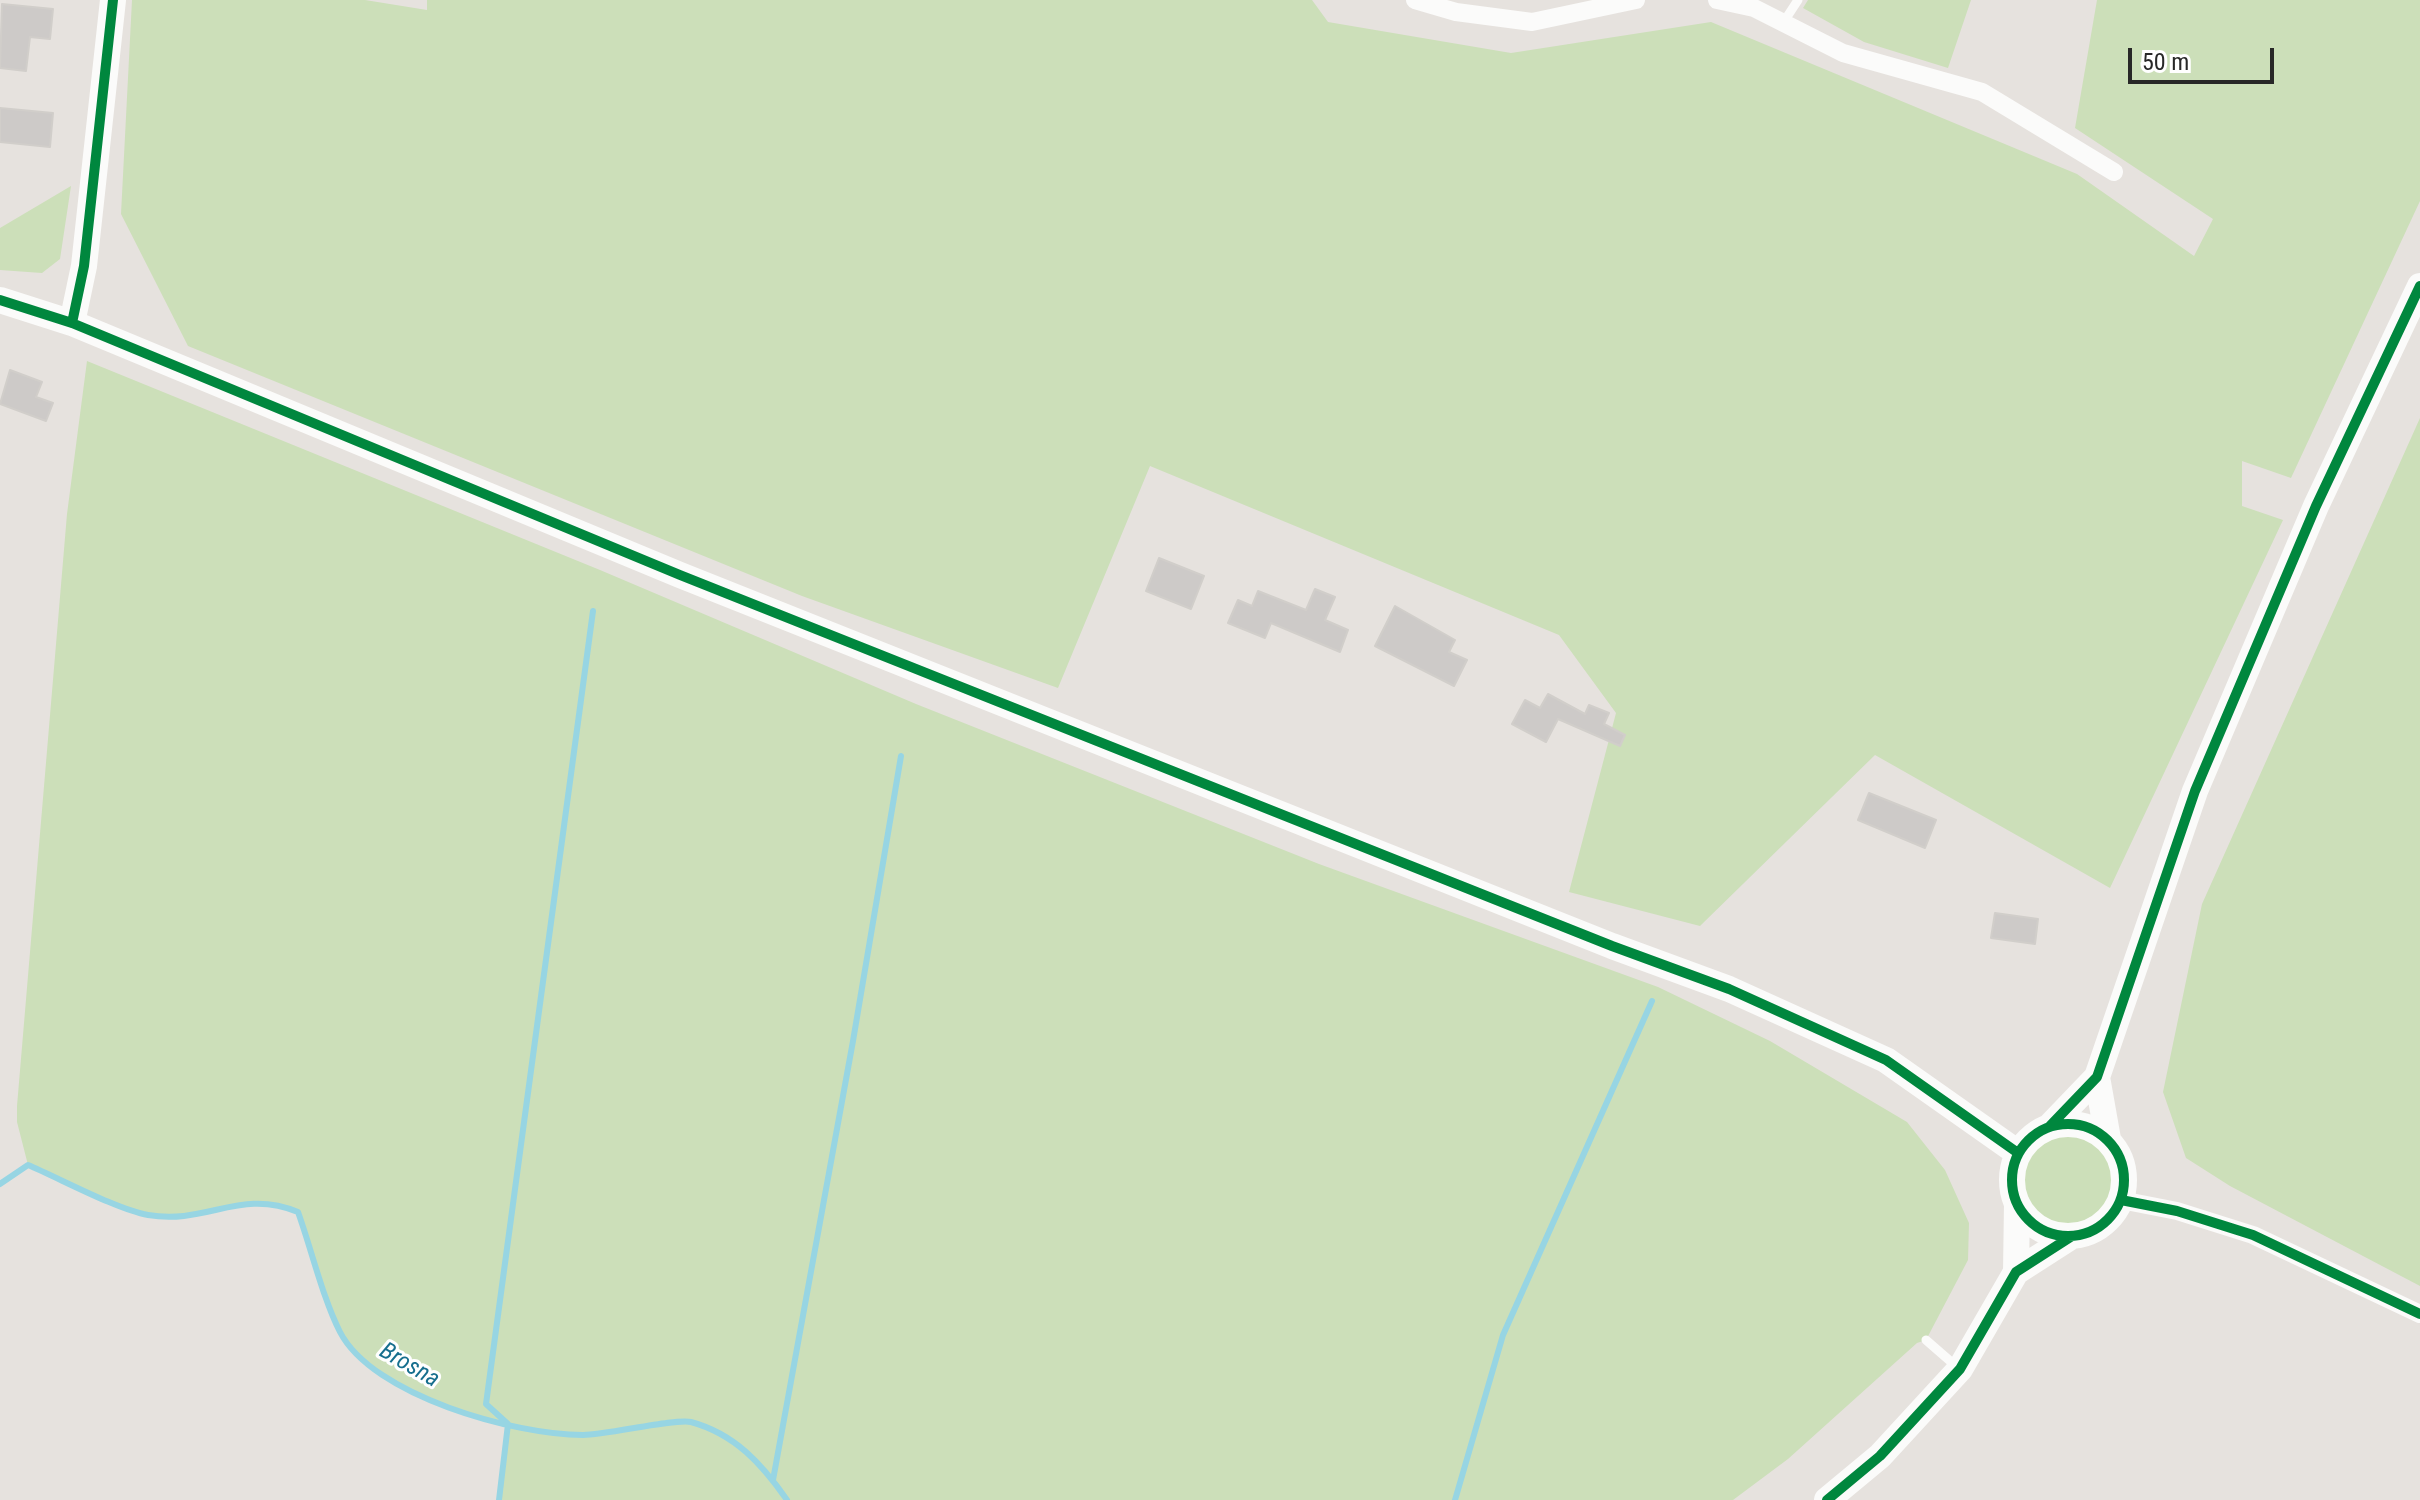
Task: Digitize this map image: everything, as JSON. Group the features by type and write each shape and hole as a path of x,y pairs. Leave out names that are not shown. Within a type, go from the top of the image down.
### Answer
{"street":[{"path":"72,323 84,266 113,0"},
{"path":"1415,0 1456,12 1532,22 1636,0"},
{"path":"1717,0 1754,8 1843,53 1982,92 2114,172"},
{"path":"2016,1272 2017,1203 2013,1170 2018,1153 2026,1141 2050,1126 2097,1077 2195,791 2316,506 2420,286"},
{"path":"0,300 72,323 695,581 1831,1032 1886,1060 2018,1153"},
{"path":"1827,1500 1880,1456 1960,1369 2016,1272 2072,1236 2102,1225 2121,1200 2123,1168 2108,1139 2097,1077"},
{"path":"2050,1126 2079,1124 2108,1139"},
{"path":"2121,1200 2177,1211 2253,1235 2420,1314"},
{"path":"2017,1203 2040,1229 2072,1236"}],"lane":[{"path":"1783,23 1798,0"},
{"path":"1926,1340 1960,1369"}],"green space":[{"path":"132,0 365,0 427,10 427,0 1312,0 1328,22 1511,53 1711,22 2077,174 2194,256 2213,219 2075,128 2097,0 2420,0 2420,201 2291,478 2242,461 2242,506 2283,520 2110,888 1875,755 1700,926 1569,892 1616,713 1559,635 1150,466 1058,688 802,596 188,346 121,214"},
{"path":"1808,0 1971,0 1948,68 1864,42 1803,8"},
{"path":"71,186 60,259 42,273 0,270 0,228"},
{"path":"87,361 600,570 916,704 1319,864 1658,987 1770,1041 1907,1122 1945,1170 1969,1223 1968,1260 1926,1340 1917,1343 1788,1459 1733,1500 499,1500 508,1424 425,1400 373,1371 340,1333 298,1212 258,1204 188,1216 148,1215 105,1200 28,1165 17,1122 17,1106 67,514"},
{"path":"2420,418 2420,1286 2230,1186 2186,1158 2163,1092 2202,904"},
{"path":"2067,1134 2084,1137 2099,1147 2109,1162 2112,1179 2109,1196 2099,1211 2084,1221 2067,1224 2050,1221 2035,1211 2025,1196 2022,1179 2025,1162 2035,1147 2050,1137"}],"building":[{"path":"2,4 53,9 50,39 30,37 26,71 0,68"},
{"path":"0,108 53,113 50,147 0,142"},
{"path":"10,370 42,382 36,397 53,403 46,421 0,404"},
{"path":"1159,558 1204,576 1191,609 1146,591"},
{"path":"1315,589 1335,597 1325,620 1348,630 1340,652 1271,623 1265,638 1228,623 1238,600 1252,606 1258,591 1306,610"},
{"path":"1395,606 1455,640 1449,652 1467,660 1454,686 1375,646"},
{"path":"1548,694 1585,714 1589,705 1609,713 1604,724 1625,735 1620,746 1558,719 1546,742 1512,724 1525,700 1540,708"},
{"path":"1869,793 1936,820 1925,848 1858,820"},
{"path":"1995,913 2038,919 2035,944 1991,938"}],"waterway":[{"path":"499,1500 508,1424 486,1404 593,611"},
{"path":"773,1480 901,756"},
{"path":"1455,1500 1503,1335 1652,1001"},
{"name":"Brosna","path":"0,1184 28,1165 105,1200 148,1215 169,1217 258,1204 298,1212 340,1332 357,1355 382,1375 448,1408 521,1428 583,1435 691,1422 734,1442 768,1474 787,1500"}],"cycle path":[{"path":"72,323 84,266 113,0"},
{"path":"2050,1126 2097,1077 2195,791 2316,506 2420,286"},
{"path":"0,300 72,323 680,575 1612,946 1729,989 1886,1060 2018,1153"},
{"path":"2068,1124 2089,1128 2108,1140 2120,1159 2124,1180 2120,1201 2108,1220 2089,1232 2068,1236 2047,1232 2028,1220 2016,1201 2012,1180 2016,1159 2028,1140 2047,1128 2068,1124"},
{"path":"2121,1200 2177,1211 2253,1235 2420,1314"},
{"path":"1827,1500 1880,1456 1960,1369 2016,1272 2072,1236"}]}
